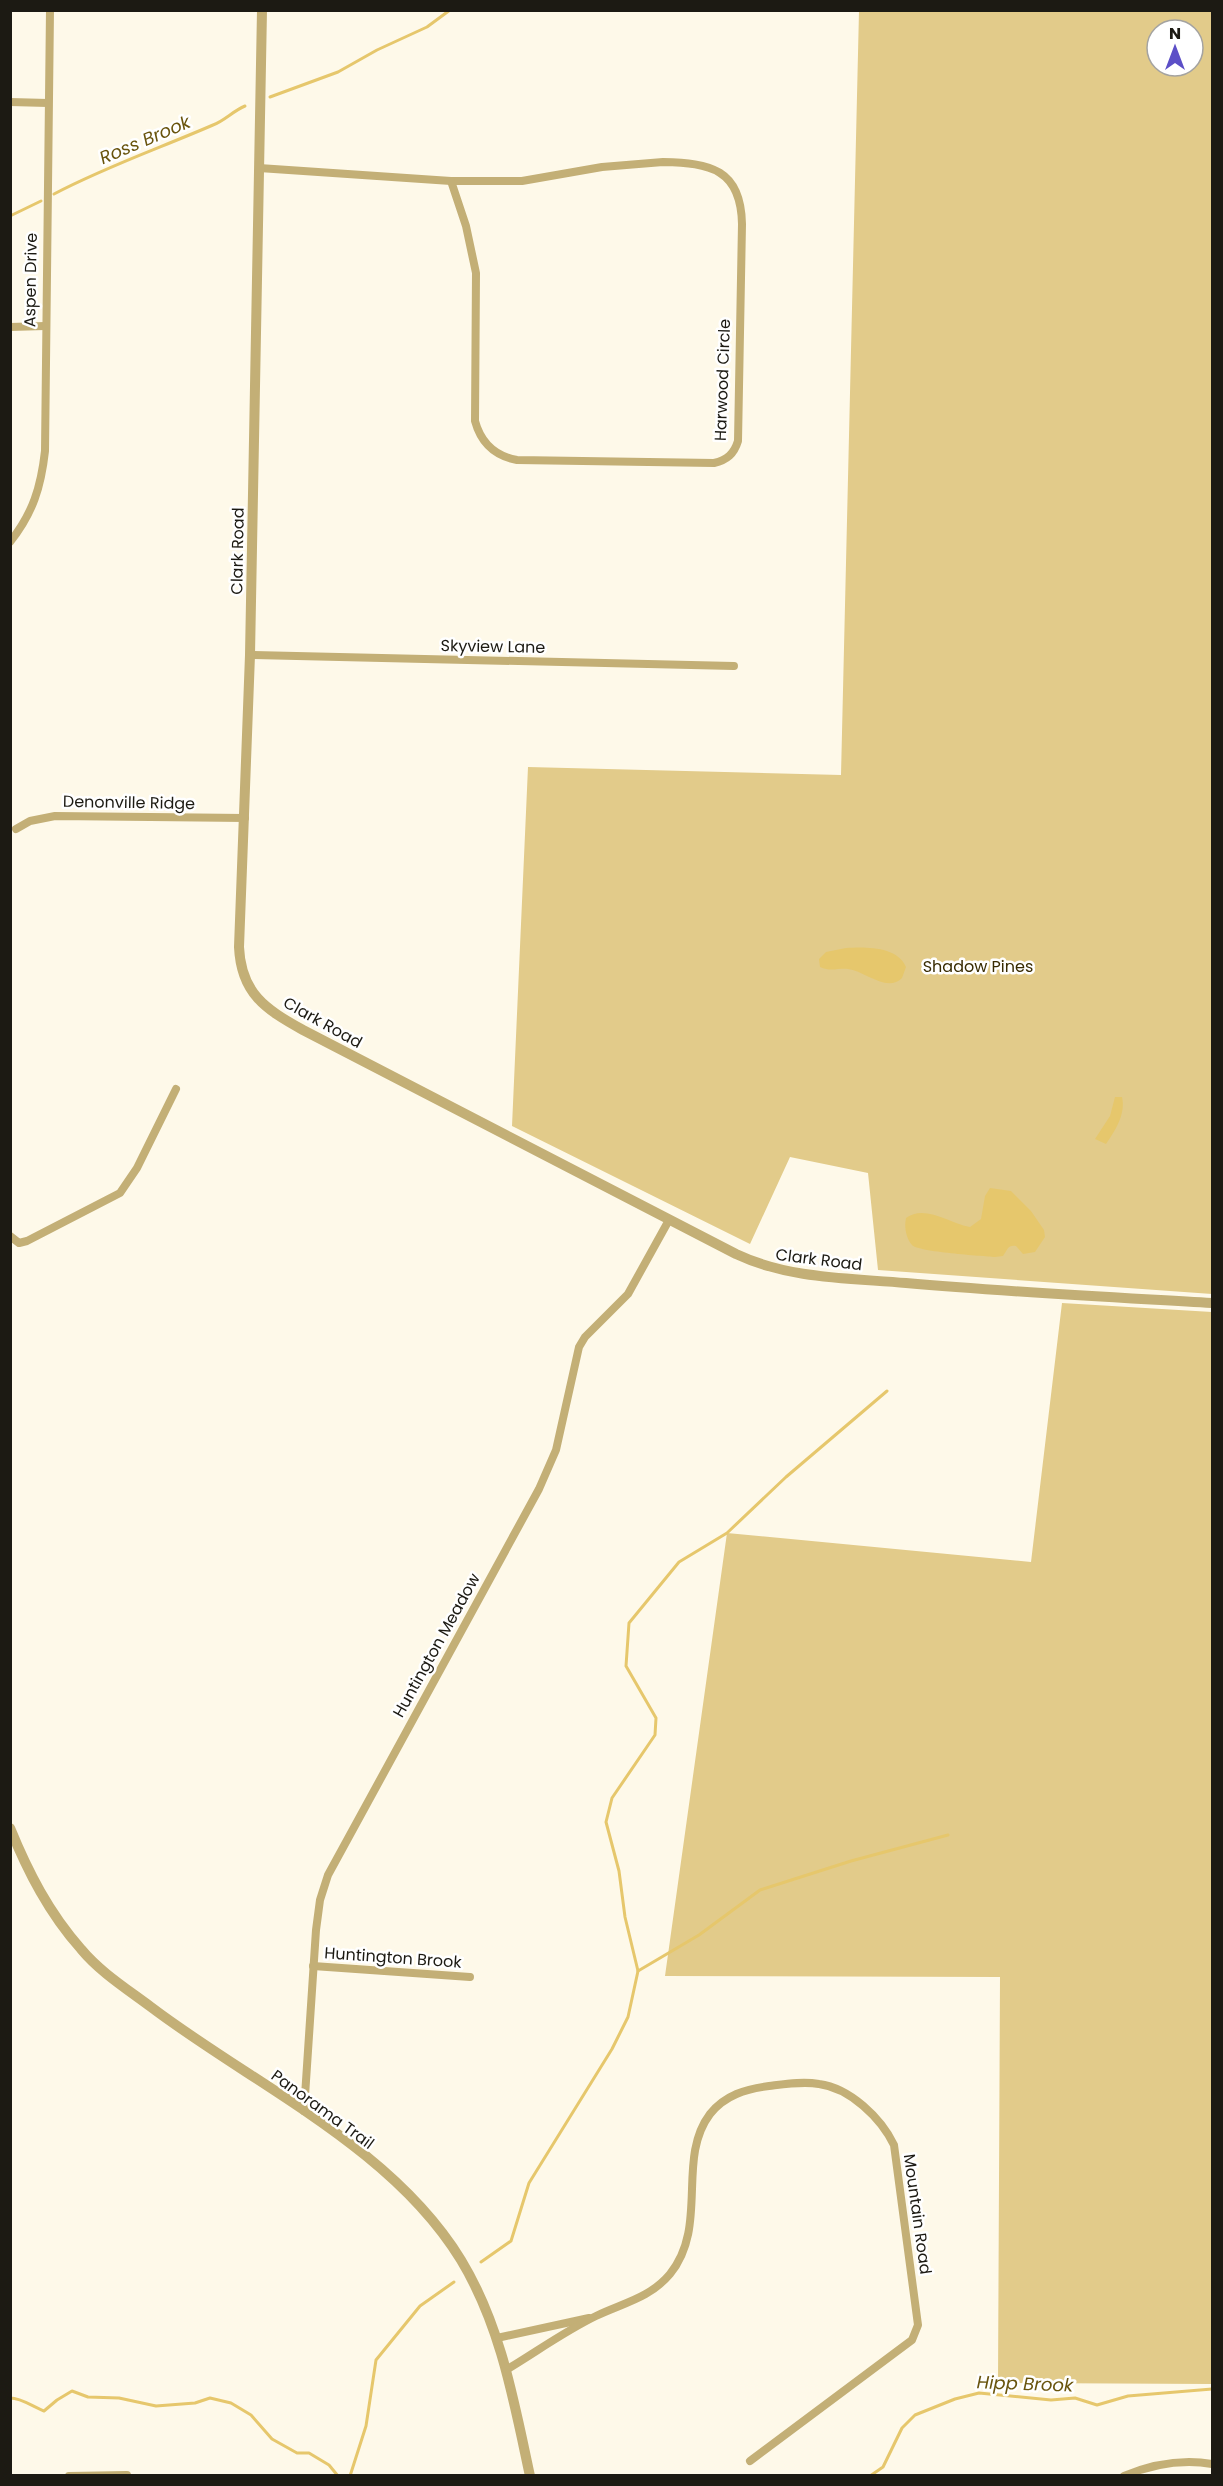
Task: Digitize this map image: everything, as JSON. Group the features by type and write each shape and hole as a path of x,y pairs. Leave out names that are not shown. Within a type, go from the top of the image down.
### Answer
{"street":[{"name":"Aspen Drive","path":"10,542 30,514 41,480 46,415 45,326 50,10"},
{"name":"Clark Road","path":"262,10 250,656 240,963 246,982 257,999 303,1030 669,1220 768,1268 799,1274 963,1288 1212,1303"},
{"path":"10,102 48,103"},
{"name":"Harwood Circle","path":"260,168 451,181 522,181 602,167 663,162 699,164 713,168 724,175 740,198 742,224 738,441 733,453 725,460 714,463 517,460 497,454 489,447 482,440 475,421 476,273 466,226 451,181"},
{"path":"10,327 45,326"},
{"name":"Skyview Lane","path":"250,656 734,666"},
{"name":"Denonville Ridge","path":"16,829 30,821 55,816 245,818"},
{"path":"10,1236 19,1243 27,1241 120,1193 137,1168 176,1089"},
{"name":"Huntington Meadow","path":"304,2111 313,1966 320,1900 328,1875 543,1481 556,1450 579,1347 585,1337 632,1288 669,1220"},
{"name":"Panorama Trail","path":"10,1828 32,1878 49,1908 82,1951 100,1968 182,2030 304,2111 355,2148 390,2178 435,2225 473,2281 497,2338 530,2475"},
{"name":"Huntington Brook","path":"313,1966 470,1977"},
{"name":"Mountain Road","path":"506,2370 595,2316 647,2295 661,2284 676,2265 687,2243 695,2151 699,2134 711,2112 727,2099 752,2088 814,2083 840,2090 872,2114 887,2132 894,2145 918,2325 912,2340 750,2461"},
{"name":"Mountain Road","path":"497,2338 595,2316"},
{"path":"1124,2475 1168,2463 1212,2464"},
{"path":"69,2475 127,2475"}],"green space":[{"name":"Shadow Pines","path":"859,11 1212,11 1212,1294 878,1270 868,1173 790,1157 750,1244 512,1126 528,767 841,775"},
{"path":"1062,1303 1212,1312 1212,2384 998,2383 1000,1977 665,1976 727,1533 1031,1562"}],"shaded area":[{"path":"846,948 880,949 896,955 906,967 902,978 890,983 848,969 831,970 820,967 819,959 826,952"},
{"path":"1115,1097 1122,1097 1121,1116 1106,1144 1095,1139 1110,1116"},
{"path":"990,1188 1011,1191 1031,1211 1044,1230 1045,1237 1035,1252 1023,1254 1016,1246 1011,1246 1003,1256 995,1257 926,1250 912,1245 906,1232 906,1218 913,1214 929,1214 970,1227 981,1219 985,1196"}],"waterway":[{"name":"Ross Brook","path":"270,97 338,72 377,50 427,27 450,10"},
{"name":"Ross Brook","path":"54,194 113,166 217,123 245,106"},
{"name":"Ross Brook","path":"10,216 41,201"},
{"path":"481,2262 511,2241 529,2183 612,2049 628,2017 638,1971 625,1917 619,1871 606,1822 612,1798 655,1735 656,1718 626,1666 629,1623 679,1562 727,1533 786,1477 887,1391"},
{"path":"638,1971 699,1935 760,1890 851,1861 948,1835"},
{"path":"350,2476 366,2426 376,2360 420,2306 454,2282"},
{"name":"Hipp Brook","path":"870,2476 883,2467 902,2428 915,2415 955,2399 979,2393 1051,2400 1075,2398 1097,2405 1128,2396 1212,2389"},
{"name":"Hipp Brook","path":"10,2398 23,2401 44,2411 72,2391 88,2397 119,2398 156,2406 195,2403 210,2398 231,2403 251,2415 272,2439 297,2453 309,2453 329,2465 338,2476"}]}
